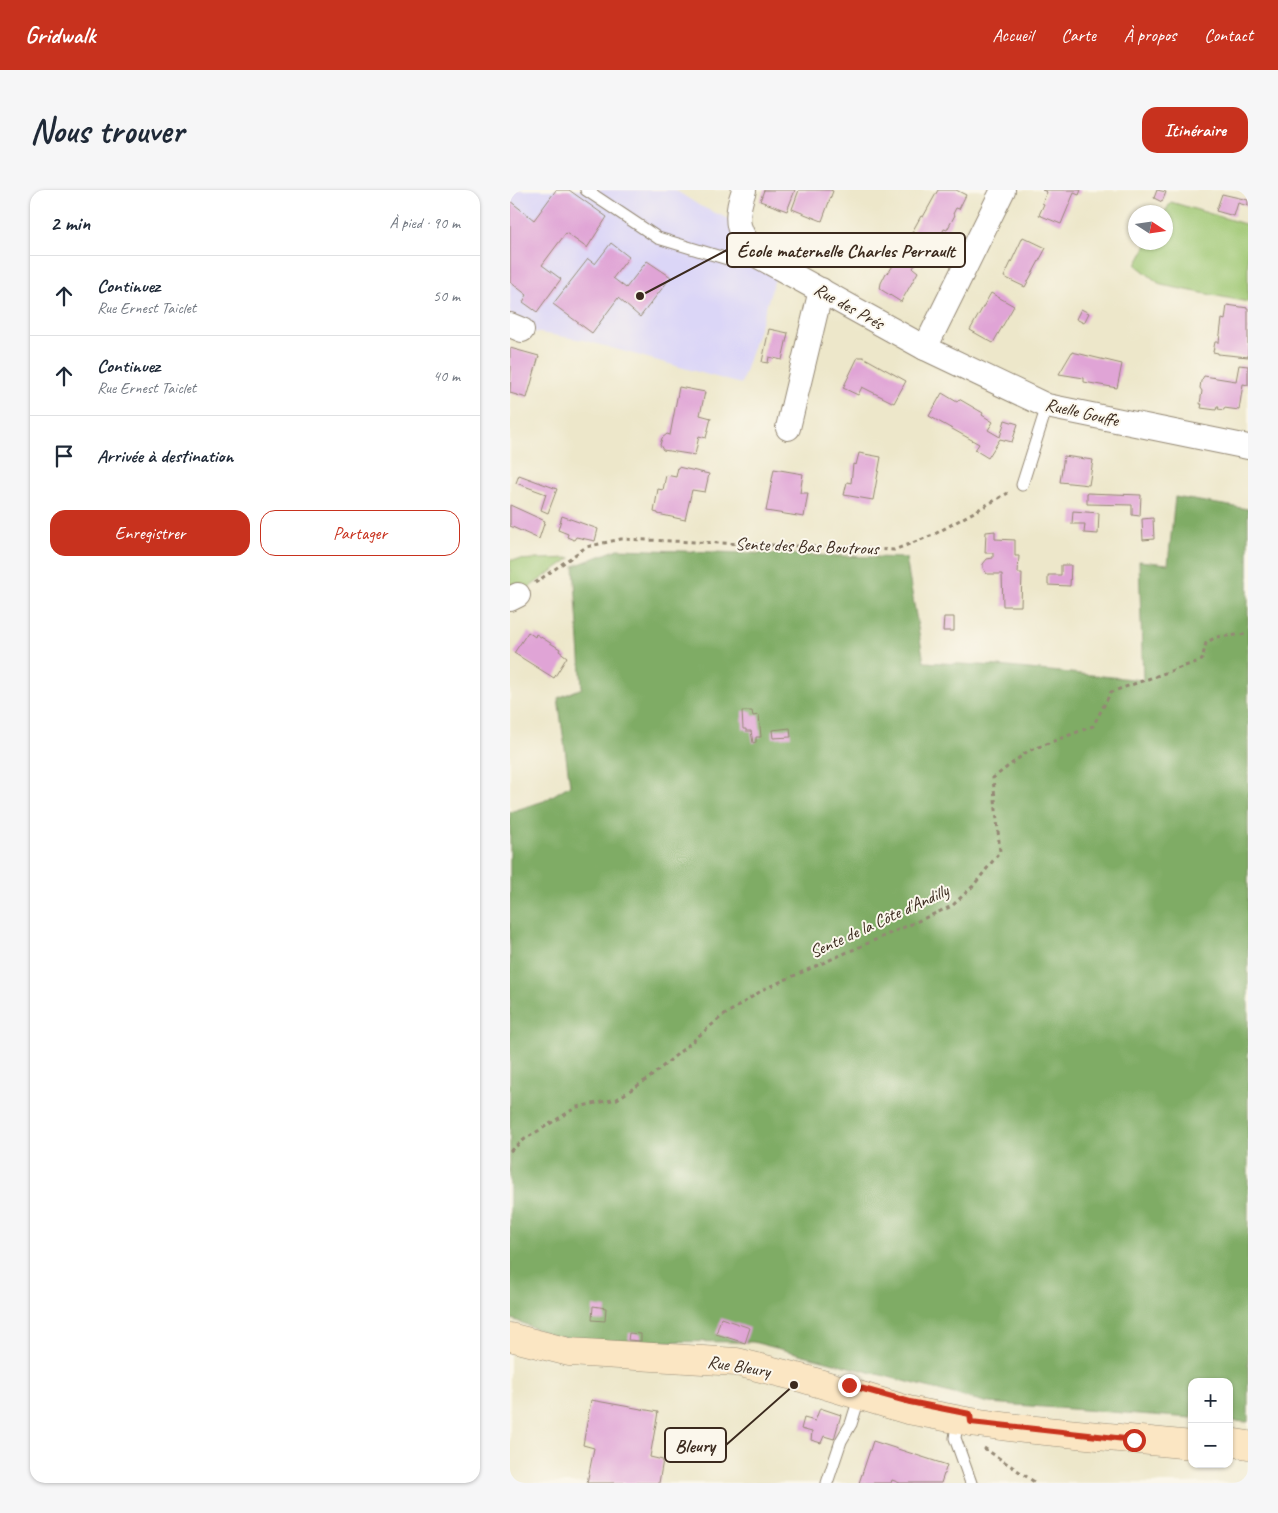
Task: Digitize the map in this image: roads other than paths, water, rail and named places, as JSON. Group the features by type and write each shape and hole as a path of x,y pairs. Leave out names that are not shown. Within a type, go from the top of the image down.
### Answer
{"street":[{"name":"Rue des Prés","path":"744,190 740,203 738,223 746,242 760,257 925,348"},
{"path":"925,348 1003,190"},
{"path":"788,428 822,290"},
{"name":"Ruelle Gouffe","path":"925,348 1047,406 1248,447"},
{"name":"Rue Bleury","path":"510,1332 522,1340 569,1352 737,1362 861,1392 908,1410 963,1418"},
{"path":"861,1392 910,1402 963,1418 1025,1429 1188,1445"},
{"path":"963,1418 1188,1435"},
{"path":"1233,1443 1248,1445"}],"lane":[{"path":"586,190 658,238 734,261 756,252"},
{"path":"1022,485 1047,406"},
{"path":"827,1483 840,1441 851,1424 861,1392"},
{"path":"963,1418 955,1438 971,1483"}],"place":[{"name":"École maternelle Charles Perrault","path":"640,296"},
{"name":"Bleury","path":"794,1385"}]}
